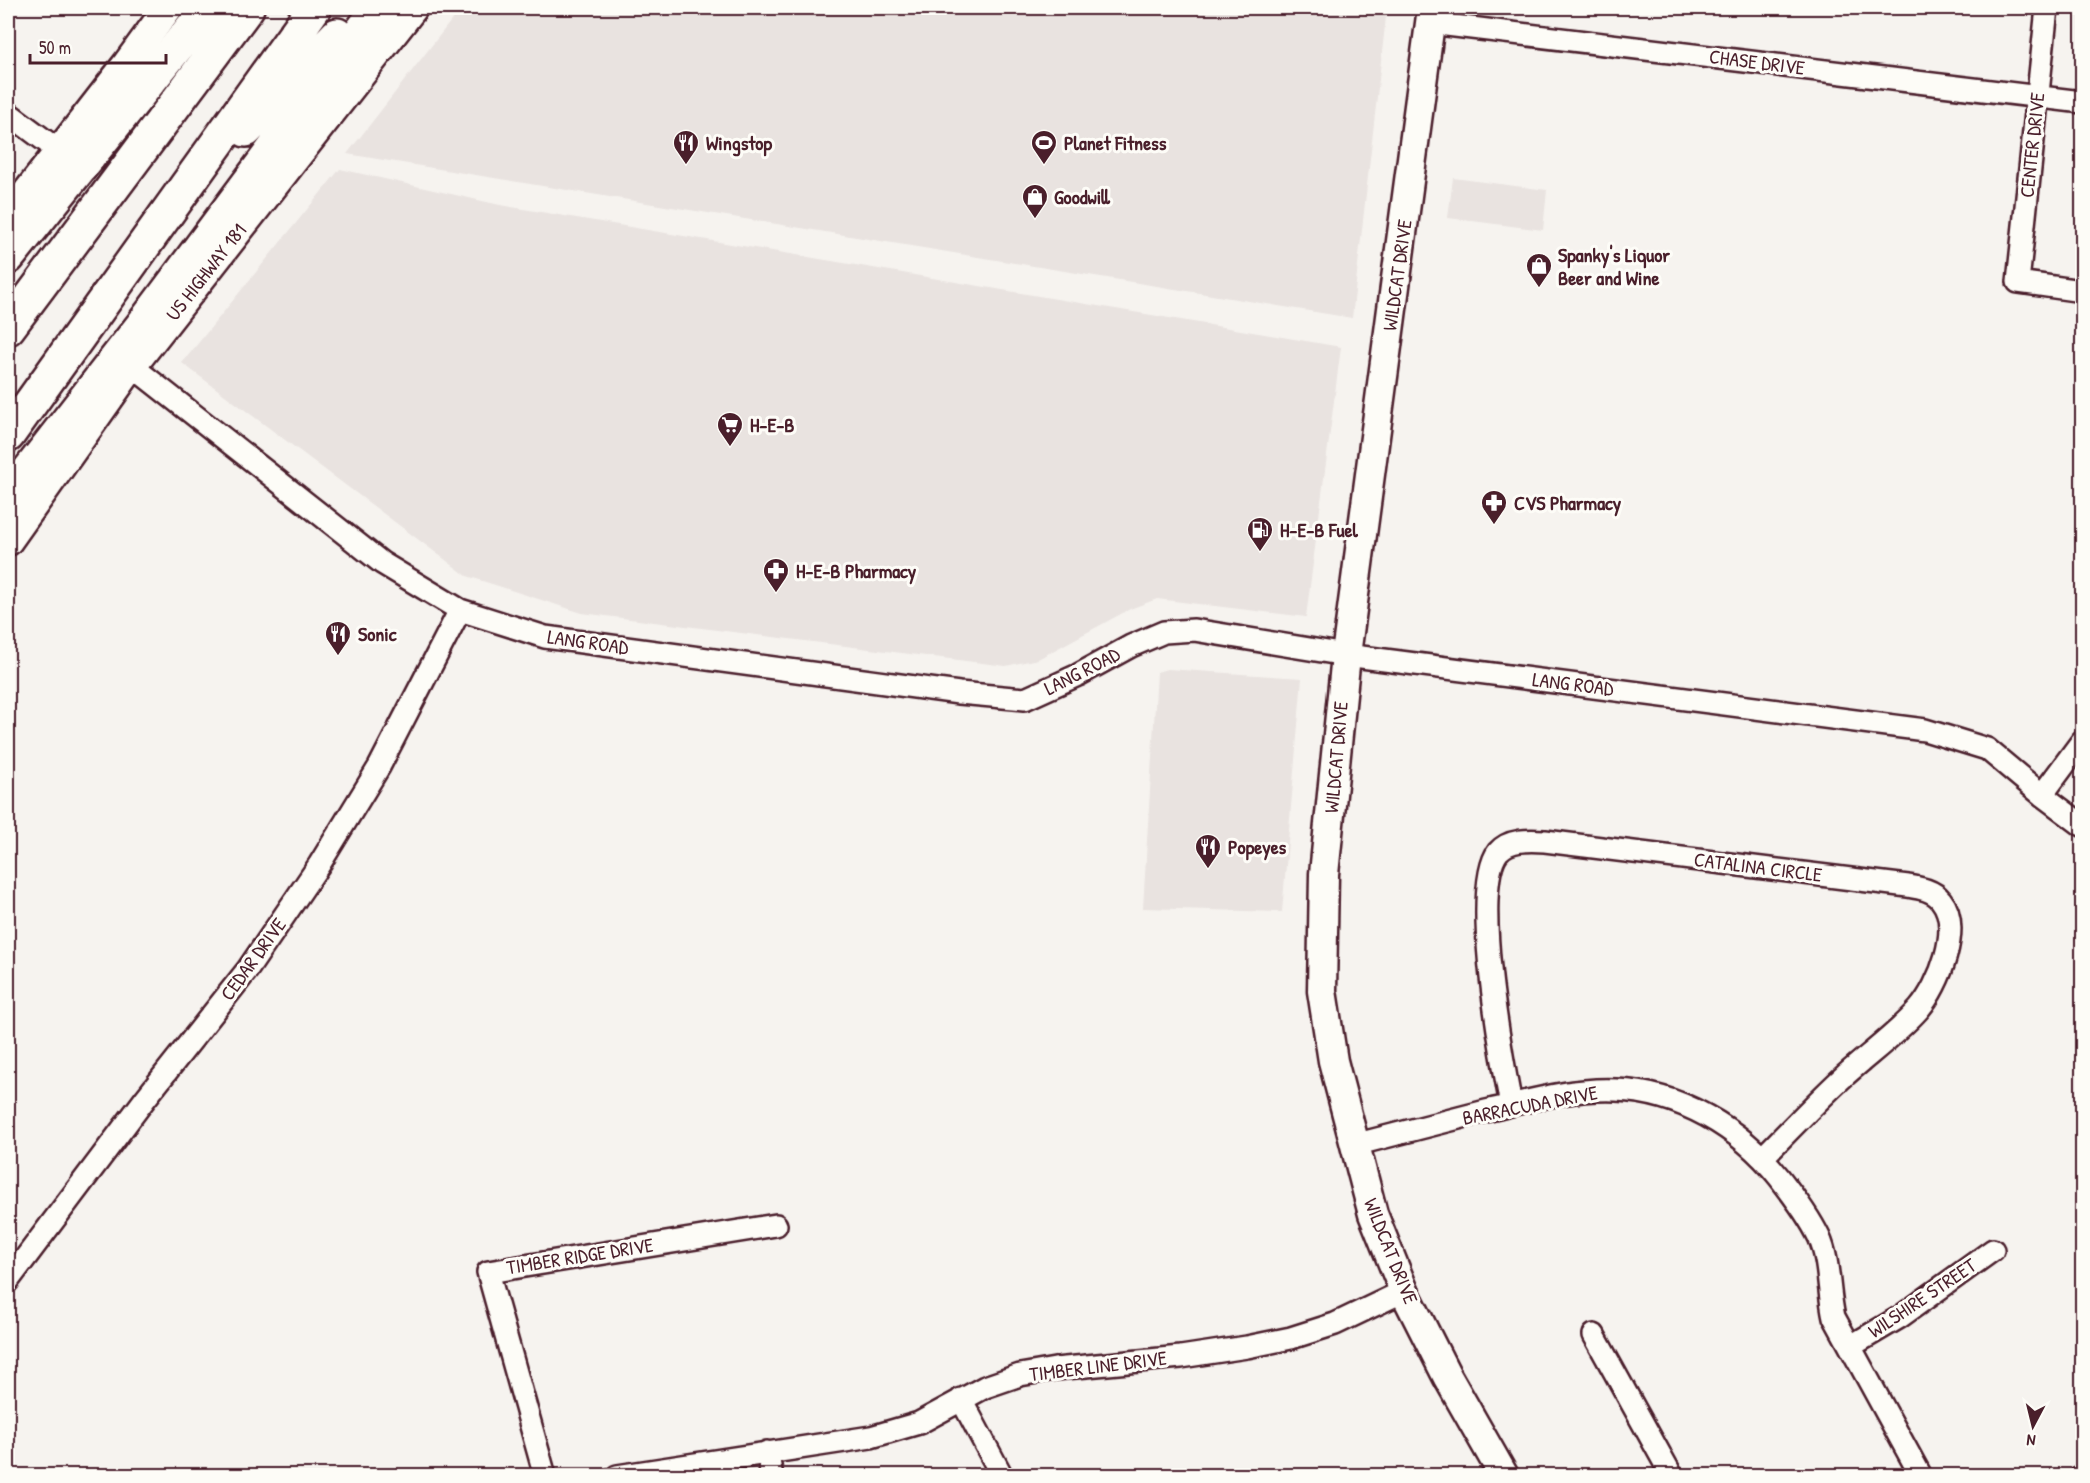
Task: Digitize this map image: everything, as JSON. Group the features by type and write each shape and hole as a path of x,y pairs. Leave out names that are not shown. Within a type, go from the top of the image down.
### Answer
{"highway":[{"path":"8,257 208,8"},
{"path":"8,328 247,8"},
{"path":"8,435 314,8"},
{"path":"164,216 362,8"},
{"path":"8,498 142,326 379,8"}],"main road":[{"path":"8,217 168,8"},
{"name":"US HIGHWAY 181","path":"8,541 132,366 413,8"},
{"name":"WILDCAT DRIVE","path":"1432,15 1346,655 1324,874 1322,991 1333,1061 1373,1214 1404,1291 1447,1376 1504,1476"}],"street":[{"name":"CENTER DRIVE","path":"2047,8 2018,282 2082,291"},
{"name":"CHASE DRIVE","path":"1432,15 2082,102"},
{"path":"8,113 59,151"},
{"name":"LANG ROAD","path":"132,366 382,563 460,610 545,637 959,693 1025,699 1078,675 1131,646 1164,633 1194,630 1346,655 1925,730 1987,749 2082,825"},
{"name":"CEDAR DRIVE","path":"8,1281 248,969 319,865 379,767 460,610"},
{"path":"2042,795 2082,741"},
{"name":"CATALINA CIRCLE","path":"1511,1105 1493,1005 1488,938 1489,876 1496,857 1506,846 1524,840 1545,841 1908,886 1935,894 1942,900 1950,923 1948,942 1937,982 1919,1008 1840,1080 1763,1157"},
{"name":"BARRACUDA DRIVE","path":"1354,1145 1511,1105 1580,1091 1616,1090 1647,1094 1684,1106 1720,1124 1744,1140 1763,1157 1790,1191 1818,1236 1824,1256 1829,1298 1834,1317 1921,1476"},
{"name":"TIMBER RIDGE DRIVE","path":"545,1476 488,1272 776,1225"},
{"name":"WILSHIRE STREET","path":"1851,1346 1900,1317 1993,1250"},
{"name":"TIMBER LINE DRIVE","path":"617,1476 871,1437 919,1423 985,1387 1020,1375 1055,1369 1192,1355 1291,1338 1335,1324 1404,1291"},
{"path":"1594,1335 1672,1476"},
{"path":"962,1400 1002,1476"},
{"path":"767,1452 772,1476"}],"shaded area":[{"path":"461,8 1387,8 1352,318 347,154"},
{"path":"340,169 500,205 1341,347 1306,617 1157,599 1130,609 1038,659 1006,666 582,613 467,576 182,363"},
{"path":"1453,178 1547,190 1543,230 1448,218"},
{"path":"1167,669 1302,678 1282,912 1143,908 1157,672"}],"place":[{"name":"Wingstop","path":"686,166"},
{"name":"Planet Fitness","path":"1044,166"},
{"name":"Goodwill","path":"1035,220"},
{"name":"Spanky's Liquor Beer and Wine","path":"1539,289"},
{"name":"H-E-B","path":"730,448"},
{"name":"CVS Pharmacy","path":"1494,526"},
{"name":"H-E-B Fuel","path":"1260,553"},
{"name":"H-E-B Pharmacy","path":"776,594"},
{"name":"Sonic","path":"338,657"},
{"name":"Popeyes","path":"1208,870"}]}
